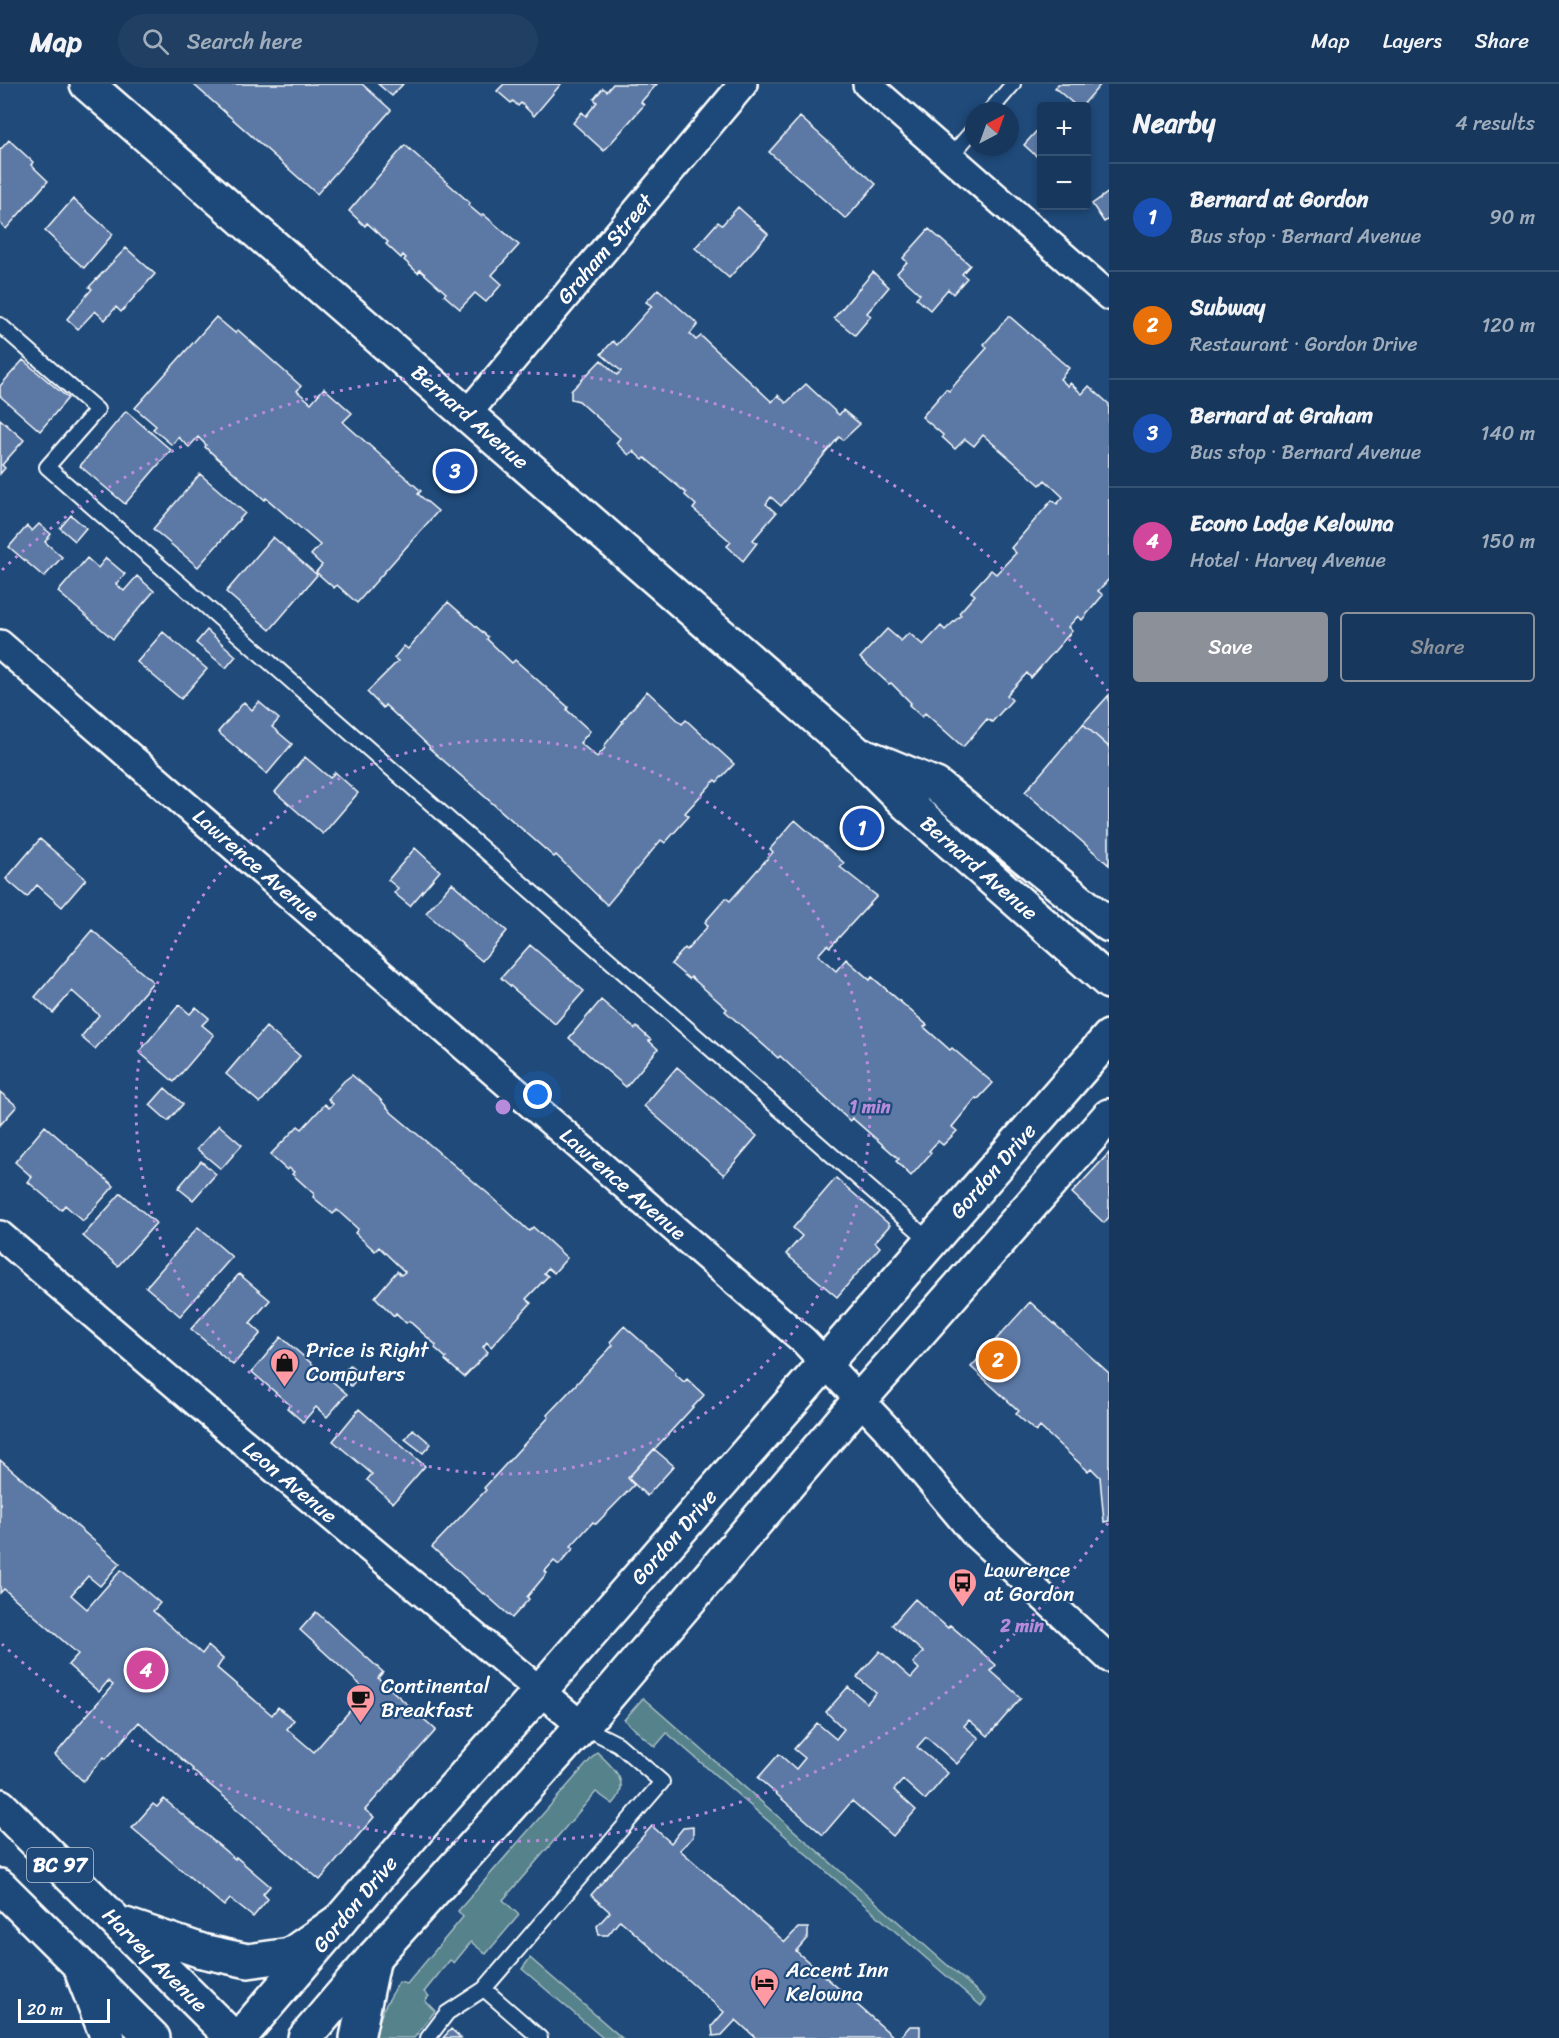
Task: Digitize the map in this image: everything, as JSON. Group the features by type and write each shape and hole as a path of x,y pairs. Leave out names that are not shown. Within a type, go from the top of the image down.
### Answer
{"main road":[{"name":"Bernard Avenue","path":"87,84 853,750 906,804 1109,982"},
{"name":"Bernard Avenue","path":"853,750 936,785 1109,926"},
{"name":"Gordon Drive","path":"239,2038 437,1807 1109,1037"},
{"path":"304,2038 582,1726 859,1401 1109,1116"},
{"name":"Harvey Avenue","path":"0,1806 233,2038"},
{"name":"BC 97","path":"0,1886 153,2038"},
{"path":"120,1923 202,1951 248,1961 290,1955 340,1920"},
{"path":"357,2038 374,1957"},
{"path":"78,1962 108,2038"}],"street":[{"name":"Graham Street","path":"467,414 743,84"},
{"path":"867,84 1109,296"},
{"name":"Lawrence Avenue","path":"0,644 795,1333 886,1428 973,1532 1109,1658"},
{"name":"Leon Avenue","path":"0,1235 582,1726"}],"lane":[{"path":"998,102 1013,84"},
{"path":"950,157 965,140"},
{"path":"0,325 97,410 47,467 931,1242"},
{"path":"428,2038 447,2013 484,1989 662,1782 618,1744 582,1726"},
{"path":"484,1989 540,2038"}],"green space":[{"path":"643,1698 986,1999 981,2006 667,1733 655,1747 624,1720"},
{"path":"597,1752 614,1769 621,1782 619,1796 613,1804 596,1792 503,1900 519,1915 486,1954 471,1942 454,1963 450,1960 424,1992 429,1996 425,2001 435,2011 414,2038 373,2038 384,2008 399,1982 407,1984 463,1917 458,1911"},
{"path":"530,1958 622,2038 603,2038 522,1969"}],"building":[{"path":"193,84 362,84 391,110 317,194"},
{"path":"378,84 403,84 392,96"},
{"path":"504,84 561,84 534,116 521,103 518,106 513,101 511,103 497,91"},
{"path":"613,84 657,84 641,102 644,105 604,151 573,123 582,112 586,116 597,102 594,99 603,88 607,91"},
{"path":"1058,84 1101,84 1085,102 1071,102 1055,88"},
{"path":"800,117 876,184 846,219 769,152"},
{"path":"1037,131 1037,157 1024,145"},
{"path":"9,140 33,162 31,165 48,181 6,229 0,223 0,150"},
{"path":"405,145 470,203 468,205 481,216 483,214 519,245 492,275 502,284 486,302 475,293 460,309 420,270 418,273 404,260 406,258 403,255 401,258 386,244 388,242 367,223 365,226 349,211"},
{"path":"1109,192 1109,219 1104,222 1092,204"},
{"path":"73,199 113,234 84,268 45,231"},
{"path":"738,207 768,234 729,278 695,248 718,222 722,225"},
{"path":"929,229 970,265 962,274 967,278 953,294 948,289 930,310 916,298 920,294 897,273 907,262 903,258"},
{"path":"126,248 155,274 121,312 116,307 105,320 95,311 78,329 67,319 92,289 89,287"},
{"path":"873,272 889,287 867,313 871,316 855,335 834,318"},
{"path":"658,289 698,324 690,334 696,340 701,336 772,402 778,395 786,403 806,384 839,415 843,410 860,424 843,440 839,437 781,506 771,497 766,504 776,513 753,540 757,543 743,561 727,546 731,542 693,509 696,505 685,495 686,493 645,458 643,460 633,451 629,455 616,443 620,438 579,401 571,399 571,391 601,360 617,375 621,371 601,354 613,341 617,345 652,306 646,302"},
{"path":"1009,316 1069,368 1060,379 1068,386 1070,383 1082,394 1089,386 1109,404 1109,579 1098,591 1103,595 1082,620 1078,616 1068,627 1072,631 1031,678 1027,673 1007,695 1012,700 992,722 987,719 963,747 925,713 922,717 891,683 889,684 860,658 887,629 901,641 909,633 923,645 941,626 945,630 961,615 959,613 975,595 971,592 991,570 996,574 1016,553 1011,548 1052,500 1057,504 1063,497 1045,480 1040,485 983,435 974,446 965,439 955,449 922,417 946,389 949,391 987,348 984,344"},
{"path":"216,317 235,333 238,330 301,386 297,391 311,403 324,388 352,413 343,422 421,491 418,494 438,511 357,603 337,585 334,588 316,572 322,565 311,555 320,545 205,447 206,445 198,437 189,447 178,437 172,445 153,429 156,426 135,408"},
{"path":"23,360 68,398 40,431 0,396 0,386"},
{"path":"126,411 171,450 125,504 80,466"},
{"path":"0,419 24,440 2,465 5,468 0,474"},
{"path":"200,474 245,513 198,567 153,529"},
{"path":"71,515 86,528 75,541 60,528"},
{"path":"39,524 51,534 45,542 62,557 44,577 9,547 27,526 32,531"},
{"path":"273,537 317,575 270,630 226,592"},
{"path":"87,558 98,568 106,558 125,574 116,584 124,591 137,576 154,591 113,639 58,592"},
{"path":"448,602 488,637 487,639 512,663 515,660 568,707 567,710 590,731 580,743 597,757 622,721 647,691 682,724 686,720 734,764 717,782 715,780 685,813 689,816 665,843 661,840 607,905 556,855 554,857 429,748 385,705 383,708 367,692 398,661 394,658 404,646 408,649"},
{"path":"207,630 236,656 226,668 196,643"},
{"path":"163,632 207,669 181,699 137,662"},
{"path":"1109,695 1109,747 1083,724"},
{"path":"244,702 252,710 259,702 279,719 272,727 292,744 267,774 218,732"},
{"path":"1083,724 1109,747 1109,865 1025,792"},
{"path":"305,757 330,778 335,772 358,793 323,834 275,792"},
{"path":"795,820 844,863 840,867 877,896 830,947 827,945 818,955 836,971 846,959 870,980 872,977 927,1025 924,1027 950,1050 952,1048 993,1083 978,1099 976,1098 952,1127 957,1131 943,1145 938,1141 911,1176 896,1161 899,1159 852,1118 850,1121 780,1056 778,1058 691,977 689,979 671,964 708,926 705,922 726,898 730,901 773,852 770,849"},
{"path":"40,839 86,879 62,907 37,885 27,897 6,879"},
{"path":"415,848 440,871 410,906 394,893 398,888 388,880"},
{"path":"452,883 507,931 482,961 426,913"},
{"path":"92,930 153,982 95,1049 81,1037 99,1015 72,991 53,1013 35,997"},
{"path":"530,945 584,991 555,1024 501,978"},
{"path":"601,1000 635,1029 637,1027 658,1049 626,1087 569,1038"},
{"path":"179,1005 190,1014 196,1007 209,1018 202,1025 214,1035 174,1082 139,1052"},
{"path":"266,1027 300,1056 260,1103 226,1074"},
{"path":"677,1067 757,1136 724,1175 644,1106"},
{"path":"352,1075 379,1098 392,1113 529,1231 533,1227 567,1258 554,1273 548,1268 544,1273 548,1276 526,1299 531,1303 491,1347 487,1342 483,1347 488,1352 464,1377 445,1360 446,1358 435,1348 436,1345 409,1321 406,1323 396,1313 394,1316 375,1297 397,1271 401,1275 405,1272 379,1247 375,1251 355,1233 358,1229 337,1210 333,1214 313,1197 314,1194 292,1174 294,1172 289,1168 287,1170 270,1155 298,1126 302,1129 325,1104 329,1108 333,1104 328,1099"},
{"path":"165,1088 183,1104 168,1121 150,1105"},
{"path":"0,1092 17,1106 0,1125"},
{"path":"219,1125 242,1145 221,1169 197,1149"},
{"path":"45,1126 114,1186 83,1221 65,1205 61,1210 28,1182 32,1177 15,1162"},
{"path":"1109,1153 1109,1217 1104,1223 1072,1193"},
{"path":"201,1161 216,1174 193,1200 178,1188"},
{"path":"836,1178 890,1225 875,1242 880,1247 837,1297 786,1254 802,1236 793,1228"},
{"path":"121,1193 156,1223 118,1266 83,1236"},
{"path":"198,1227 232,1257 180,1316 146,1287"},
{"path":"239,1274 270,1300 250,1323 261,1333 233,1365 191,1329"},
{"path":"1030,1302 1109,1373 1109,1521 1104,1522 1100,1477 1091,1468 1088,1471 1040,1427 1036,1432 1016,1414 1019,1411 971,1367"},
{"path":"624,1326 676,1372 675,1374 684,1382 687,1379 704,1395 628,1478 634,1485 596,1524 593,1522 571,1546 574,1548 559,1565 554,1561 527,1597 529,1599 512,1618 432,1547 486,1490 484,1488 549,1417 547,1415 613,1345 610,1342"},
{"path":"281,1337 347,1394 327,1417 316,1407 303,1422 287,1408 290,1405 252,1372"},
{"path":"350,1365 361,1374 351,1386 340,1377"},
{"path":"359,1409 425,1466 393,1503 367,1480 372,1474 333,1441"},
{"path":"413,1429 431,1444 423,1453 405,1439"},
{"path":"654,1449 674,1466 647,1496 628,1478"},
{"path":"0,1460 120,1563 100,1586 88,1576 71,1595 87,1609 121,1570 160,1603 153,1611 202,1654 208,1646 223,1659 217,1668 272,1715 278,1707 294,1720 287,1729 314,1752 367,1691 300,1630 316,1612 383,1672 378,1678 436,1730 365,1810 374,1817 320,1880 139,1722 83,1781 55,1755 113,1685 108,1681 99,1692 68,1665 78,1654 4,1589 0,1593"},
{"path":"915,1599 948,1628 950,1625 996,1665 991,1671 1021,1698 988,1736 969,1720 964,1726 979,1738 957,1764 926,1737 917,1747 948,1773 925,1800 903,1780 894,1790 916,1810 893,1836 852,1801 823,1835 758,1778 779,1754 796,1769 805,1758 794,1749 817,1723 836,1739 844,1729 826,1712 848,1687 867,1703 876,1693 857,1677 880,1651 911,1678 919,1669 913,1663 923,1652 892,1625"},
{"path":"164,1799 270,1886 263,1894 268,1899 253,1917 230,1899 224,1906 132,1828 153,1804 157,1807"},
{"path":"652,1826 671,1843 683,1828 693,1827 693,1837 680,1850 785,1942 798,1928 808,1928 808,1937 796,1951 895,2038 756,2038 736,2020 722,2035 713,2036 712,2026 724,2012 620,1920 608,1935 599,1935 597,1926 610,1912 591,1895"},
{"path":"910,2026 920,2026 920,2036 918,2038 899,2038"},
{"path":"451,2029 461,2038 443,2038"}],"place":[{"name":"Bernard at Graham","path":"455,471"},
{"name":"Bernard at Gordon","path":"862,828"},
{"name":"Subway","path":"998,1360"},
{"name":"Price is Right Computers","path":"285,1388"},
{"name":"Lawrence at Gordon","path":"963,1608"},
{"name":"Econo Lodge Kelowna","path":"146,1670"},
{"name":"Continental Breakfast","path":"360,1724"},
{"name":"Accent Inn Kelowna","path":"765,2008"}]}
